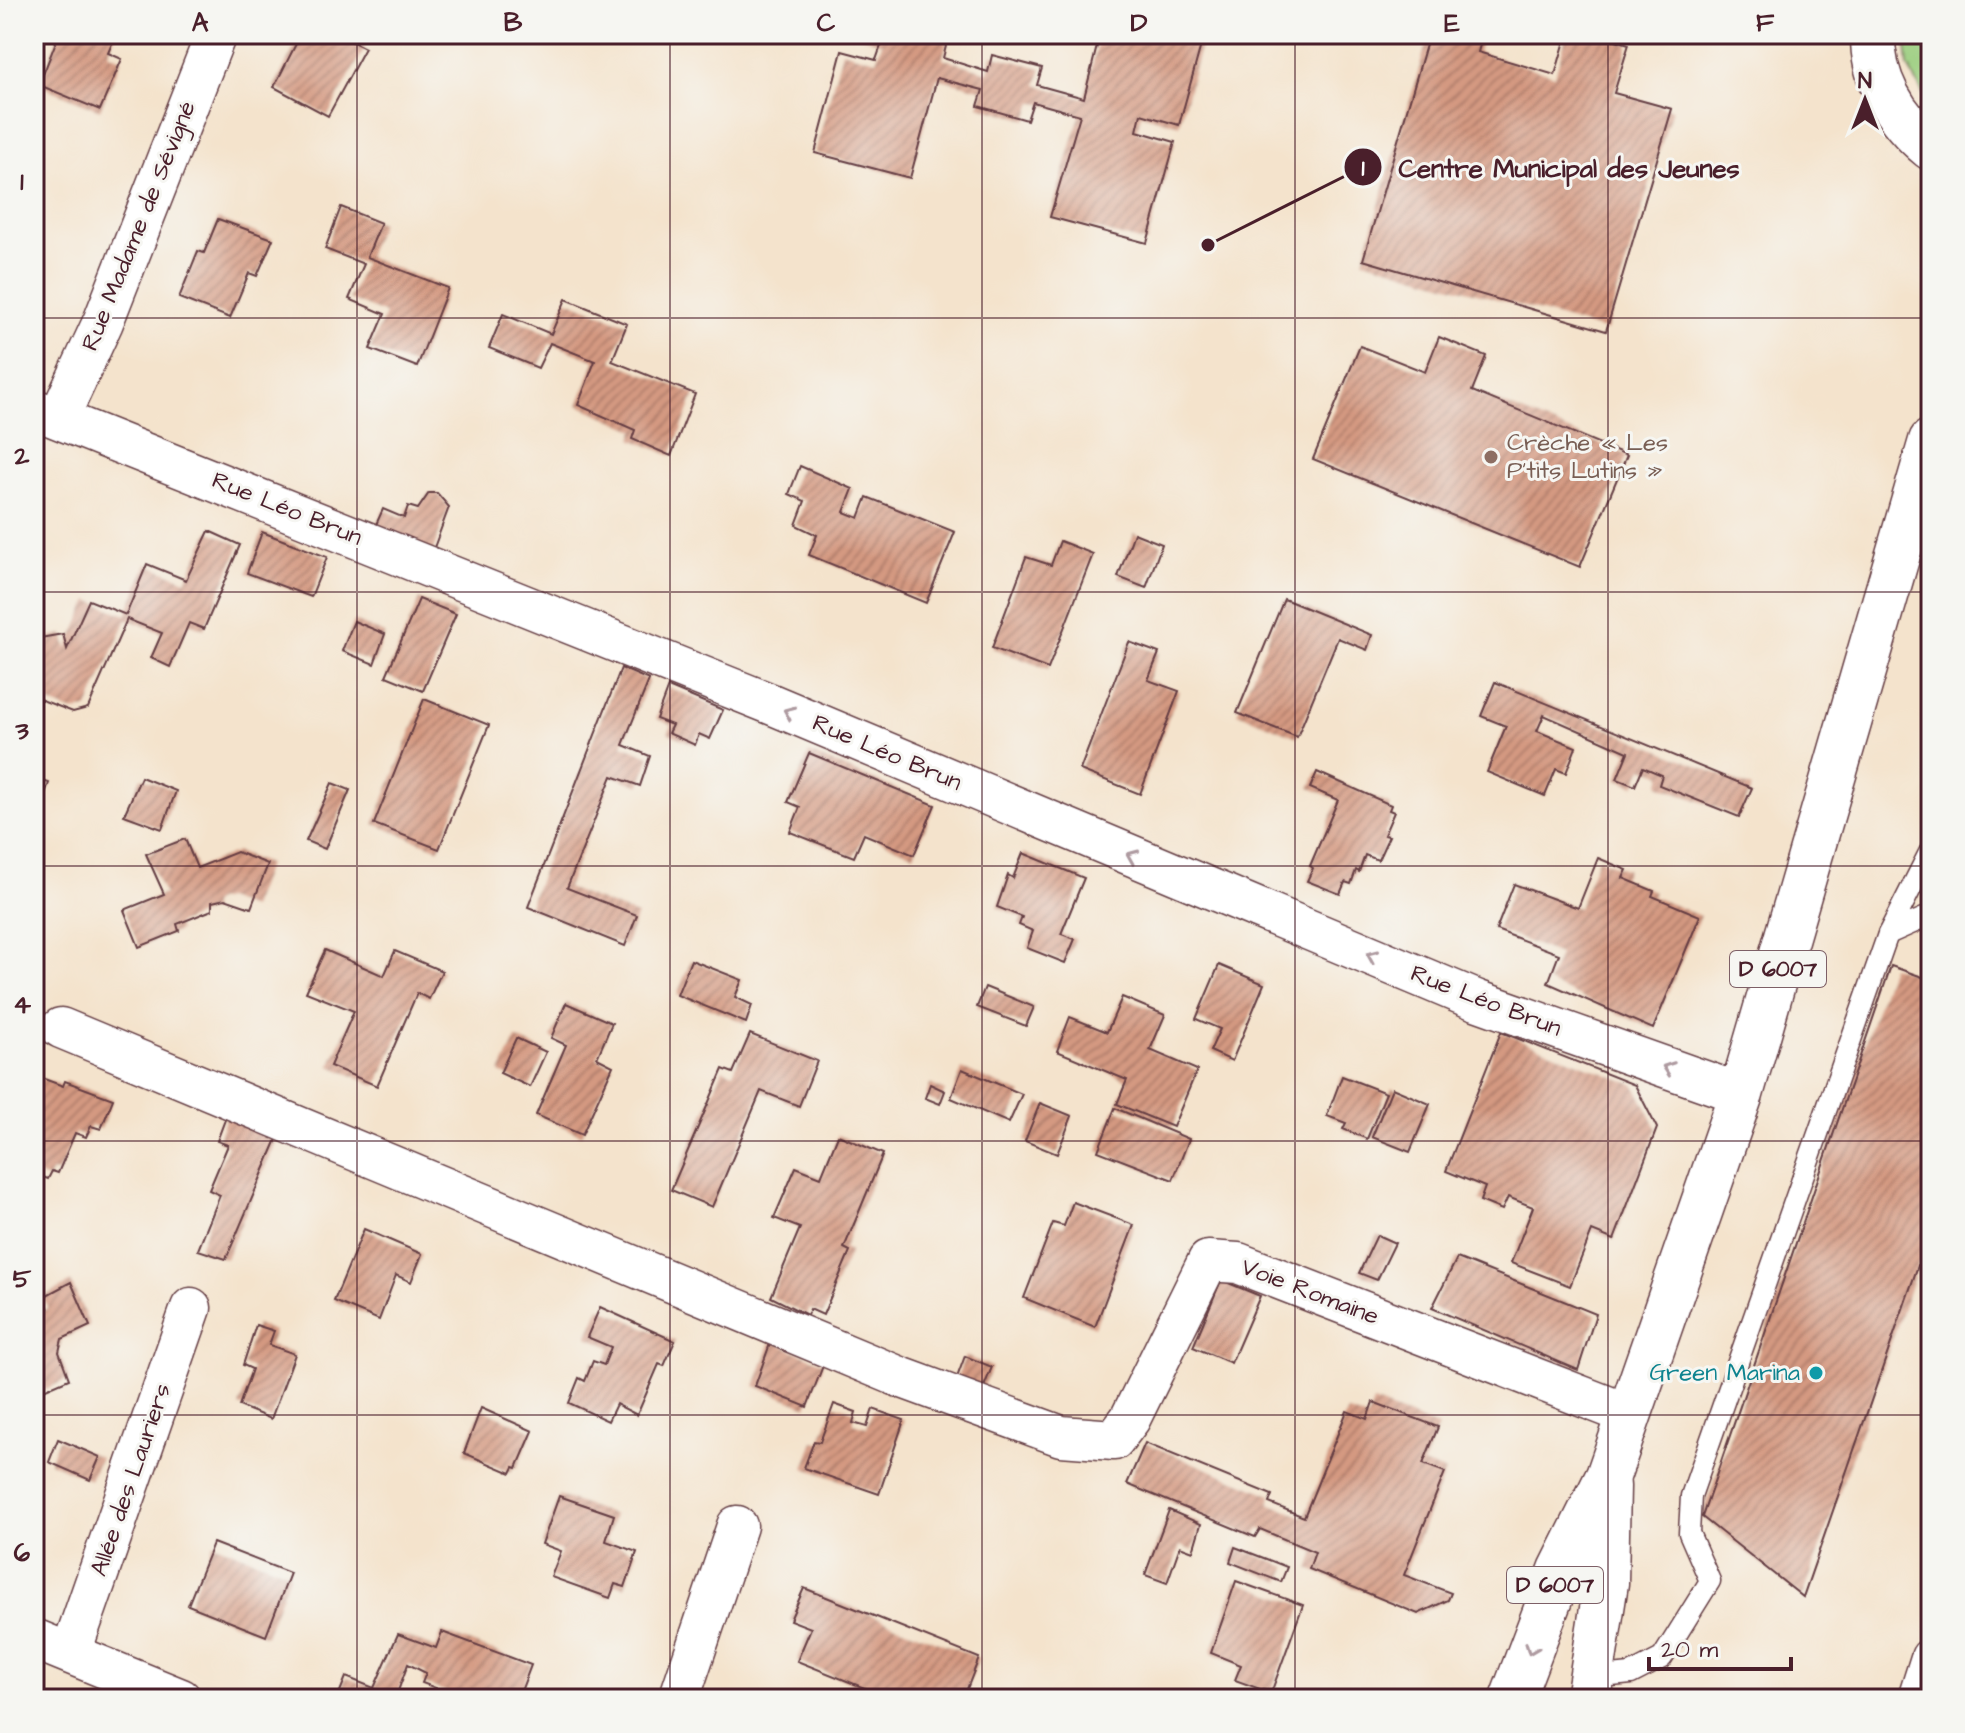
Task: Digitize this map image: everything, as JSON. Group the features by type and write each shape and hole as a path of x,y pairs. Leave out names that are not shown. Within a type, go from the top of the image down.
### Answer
{"main road":[{"path":"1873,34 1873,52 1885,94 1909,130 1931,148"},
{"name":"D 6007","path":"1512,1699 1561,1570 1608,1476 1741,1094 1930,449"},
{"name":"D 6007","path":"1590,1688 1606,1583 1608,1476"}],"street":[{"name":"Rue Madame de Sévigné","path":"46,413 103,322 216,34"},
{"name":"Rue Léo Brun","path":"46,413 771,704 1476,1000 1741,1094"},
{"name":"Voie Romaine","path":"61,1028 900,1377 1061,1436 1114,1440 1130,1419 1208,1261 1238,1263 1630,1415"},
{"name":"Allée des Lauriers","path":"71,1652 191,1308"},
{"path":"679,1699 737,1526"},
{"path":"34,1639 181,1699"},
{"path":"1918,1699 1931,1658"}],"lane":[{"path":"1590,1688 1631,1674 1662,1658 1710,1581 1689,1533 1691,1496 1888,934 1931,849"},
{"path":"1888,934 1931,915"}],"green space":[{"path":"1905,34 1931,34 1931,107 1908,67"}],"building":[{"path":"59,34 116,34 108,53 122,59 100,110 39,85"},
{"path":"301,34 337,34 365,48 328,116 274,87"},
{"path":"853,34 949,34 943,58 988,72 992,55 1042,68 1037,85 1084,98 1100,34 1204,34 1179,125 1141,114 1137,131 1175,142 1147,243 1050,217 1080,115 1033,102 1027,120 978,106 983,90 937,78 910,178 815,153 842,51 876,60 882,43"},
{"path":"1439,34 1483,34 1478,52 1555,75 1567,34 1595,34 1629,44 1614,93 1672,109 1606,331 1363,260 1428,38 1438,40"},
{"path":"341,207 381,223 367,257 448,288 417,367 370,349 385,314 349,299 364,264 325,249"},
{"path":"218,219 273,239 257,276 249,273 230,318 179,298 198,251 204,253"},
{"path":"566,299 627,324 612,361 695,394 671,456 632,439 635,430 578,405 595,361 550,343 538,368 489,348 503,314 551,334"},
{"path":"1439,337 1486,356 1472,391 1627,455 1580,567 1313,459 1360,346 1425,372"},
{"path":"800,466 853,489 844,512 859,518 867,497 955,532 926,603 809,555 817,535 796,525 805,501 789,494"},
{"path":"429,493 437,493 449,507 432,553 374,529 383,509 404,518 408,506 418,509"},
{"path":"209,531 240,545 204,629 189,623 170,667 151,658 162,633 127,619 88,708 73,712 34,697 34,653 41,655 40,638 63,634 67,649 89,600 126,615 147,564 186,580"},
{"path":"262,532 327,557 311,597 247,573"},
{"path":"1134,533 1162,544 1146,588 1118,577"},
{"path":"1060,541 1093,554 1048,669 992,648 1026,557 1051,565"},
{"path":"419,599 456,614 423,691 386,676"},
{"path":"1284,599 1372,635 1367,650 1338,638 1297,737 1237,713"},
{"path":"354,621 385,634 374,664 342,651"},
{"path":"1129,642 1159,653 1148,680 1179,691 1140,794 1080,770"},
{"path":"621,668 649,680 623,745 650,756 640,786 612,776 567,888 637,915 625,946 528,907"},
{"path":"1495,682 1752,788 1739,817 1659,785 1662,775 1643,767 1635,786 1617,779 1628,752 1544,715 1537,731 1576,747 1566,773 1556,769 1545,796 1487,772 1506,726 1481,716"},
{"path":"668,687 723,710 710,739 699,734 695,745 668,733 672,725 656,719"},
{"path":"424,699 489,725 439,849 374,824"},
{"path":"809,753 935,805 914,855 864,834 854,857 790,832 800,807 788,802"},
{"path":"1317,772 1391,805 1389,810 1394,812 1384,835 1389,836 1378,860 1365,855 1359,872 1356,870 1351,884 1345,882 1340,894 1307,881 1313,868 1310,866 1338,800 1310,788"},
{"path":"141,777 176,791 162,829 124,815"},
{"path":"34,778 49,783 34,822"},
{"path":"332,783 350,790 325,849 306,841"},
{"path":"185,839 197,868 237,852 268,864 251,908 225,899 212,902 212,910 177,924 179,931 139,947 124,910 164,894 146,854"},
{"path":"1023,853 1084,878 1061,934 1075,939 1065,963 1027,948 1033,931 1019,925 1022,917 997,907 1008,875 1013,878"},
{"path":"1598,858 1627,870 1623,878 1654,891 1652,896 1700,916 1653,1029 1548,983 1559,954 1496,930 1514,884 1578,908"},
{"path":"325,950 384,976 395,951 442,971 429,999 417,993 377,1086 330,1066 354,1011 306,992"},
{"path":"691,960 742,980 735,997 752,1005 746,1023 677,995"},
{"path":"1219,965 1264,984 1232,1061 1210,1051 1220,1029 1196,1019"},
{"name":"Green Marina","path":"1891,966 1931,980 1931,1228 1803,1597 1702,1517"},
{"path":"985,987 1034,1007 1026,1026 977,1007"},
{"path":"1122,997 1165,1015 1150,1050 1197,1070 1173,1127 1117,1104 1127,1080 1057,1051 1070,1017 1107,1032"},
{"path":"566,1003 612,1023 597,1058 613,1066 582,1135 536,1115 566,1045 551,1038"},
{"path":"1501,1032 1635,1085 1657,1128 1614,1240 1592,1231 1570,1286 1511,1263 1533,1207 1508,1197 1502,1210 1480,1201 1485,1187 1446,1171"},
{"path":"750,1034 817,1061 799,1106 761,1091 712,1207 671,1190 723,1069 733,1073"},
{"path":"516,1038 546,1052 530,1087 500,1073"},
{"path":"962,1069 1022,1094 1009,1123 951,1098"},
{"path":"36,1076 63,1086 65,1081 113,1099 101,1129 91,1126 86,1137 75,1133 58,1173 52,1171 48,1179 34,1174"},
{"path":"1342,1076 1386,1093 1367,1139 1343,1129 1346,1123 1327,1116"},
{"path":"930,1084 945,1091 940,1104 925,1098"},
{"path":"1392,1088 1430,1104 1410,1152 1372,1137"},
{"path":"1040,1103 1072,1116 1057,1154 1025,1141"},
{"path":"1115,1108 1189,1139 1173,1180 1098,1151"},
{"path":"226,1117 278,1137 226,1259 198,1250 220,1195 209,1190 228,1145 217,1141"},
{"path":"838,1135 883,1154 844,1248 850,1251 823,1315 810,1309 807,1315 771,1297 800,1228 774,1218 796,1167 821,1177"},
{"path":"1073,1202 1134,1225 1095,1327 1024,1298 1053,1223 1064,1226"},
{"path":"364,1229 422,1254 411,1282 396,1275 379,1320 334,1301"},
{"path":"1377,1235 1395,1243 1377,1280 1359,1273"},
{"path":"1457,1258 1596,1314 1578,1370 1432,1308"},
{"path":"1221,1280 1260,1296 1231,1363 1193,1347"},
{"path":"71,1282 90,1326 62,1339 59,1352 69,1379 39,1392 34,1381 34,1299 40,1312 48,1308 43,1297"},
{"path":"600,1307 675,1341 664,1366 659,1364 637,1415 616,1404 608,1421 569,1403 579,1378 585,1381 593,1361 604,1365 611,1347 587,1337"},
{"path":"256,1325 274,1331 269,1345 295,1354 271,1419 239,1406 252,1369 243,1365"},
{"path":"771,1341 824,1363 807,1407 755,1386"},
{"path":"965,1356 992,1367 981,1394 955,1383"},
{"path":"1373,1402 1438,1427 1423,1464 1445,1472 1404,1575 1451,1593 1448,1600 1418,1614 1309,1569 1315,1552 1260,1529 1255,1537 1127,1484 1145,1443 1272,1495 1269,1503 1304,1517 1347,1411 1367,1419"},
{"path":"834,1404 856,1412 853,1423 867,1427 873,1409 904,1420 879,1494 804,1468 814,1441 820,1442"},
{"path":"481,1408 533,1431 517,1468 514,1467 511,1473 464,1453"},
{"path":"58,1439 100,1457 90,1480 49,1462"},
{"path":"559,1496 614,1515 606,1541 637,1552 625,1587 615,1584 610,1598 551,1577 561,1551 542,1544"},
{"path":"1169,1510 1201,1524 1193,1551 1180,1546 1167,1583 1145,1575"},
{"path":"213,1543 290,1573 266,1636 188,1605"},
{"path":"1235,1547 1287,1567 1281,1582 1230,1562"},
{"path":"1236,1581 1303,1605 1271,1693 1235,1680 1241,1665 1211,1653"},
{"path":"804,1588 979,1658 963,1699 892,1699 797,1661 811,1628 790,1620"},
{"path":"442,1632 531,1665 518,1699 465,1699 422,1683 426,1673 408,1664 395,1699 337,1699 346,1677 374,1688 398,1634 436,1648"}],"place":[{"name":"Centre Municipal des Jeunes","path":"1208,245"},
{"name":"Crèche « Les P'tits Lutins »","path":"1491,457"},
{"name":"Green Marina","path":"1816,1373"}]}
